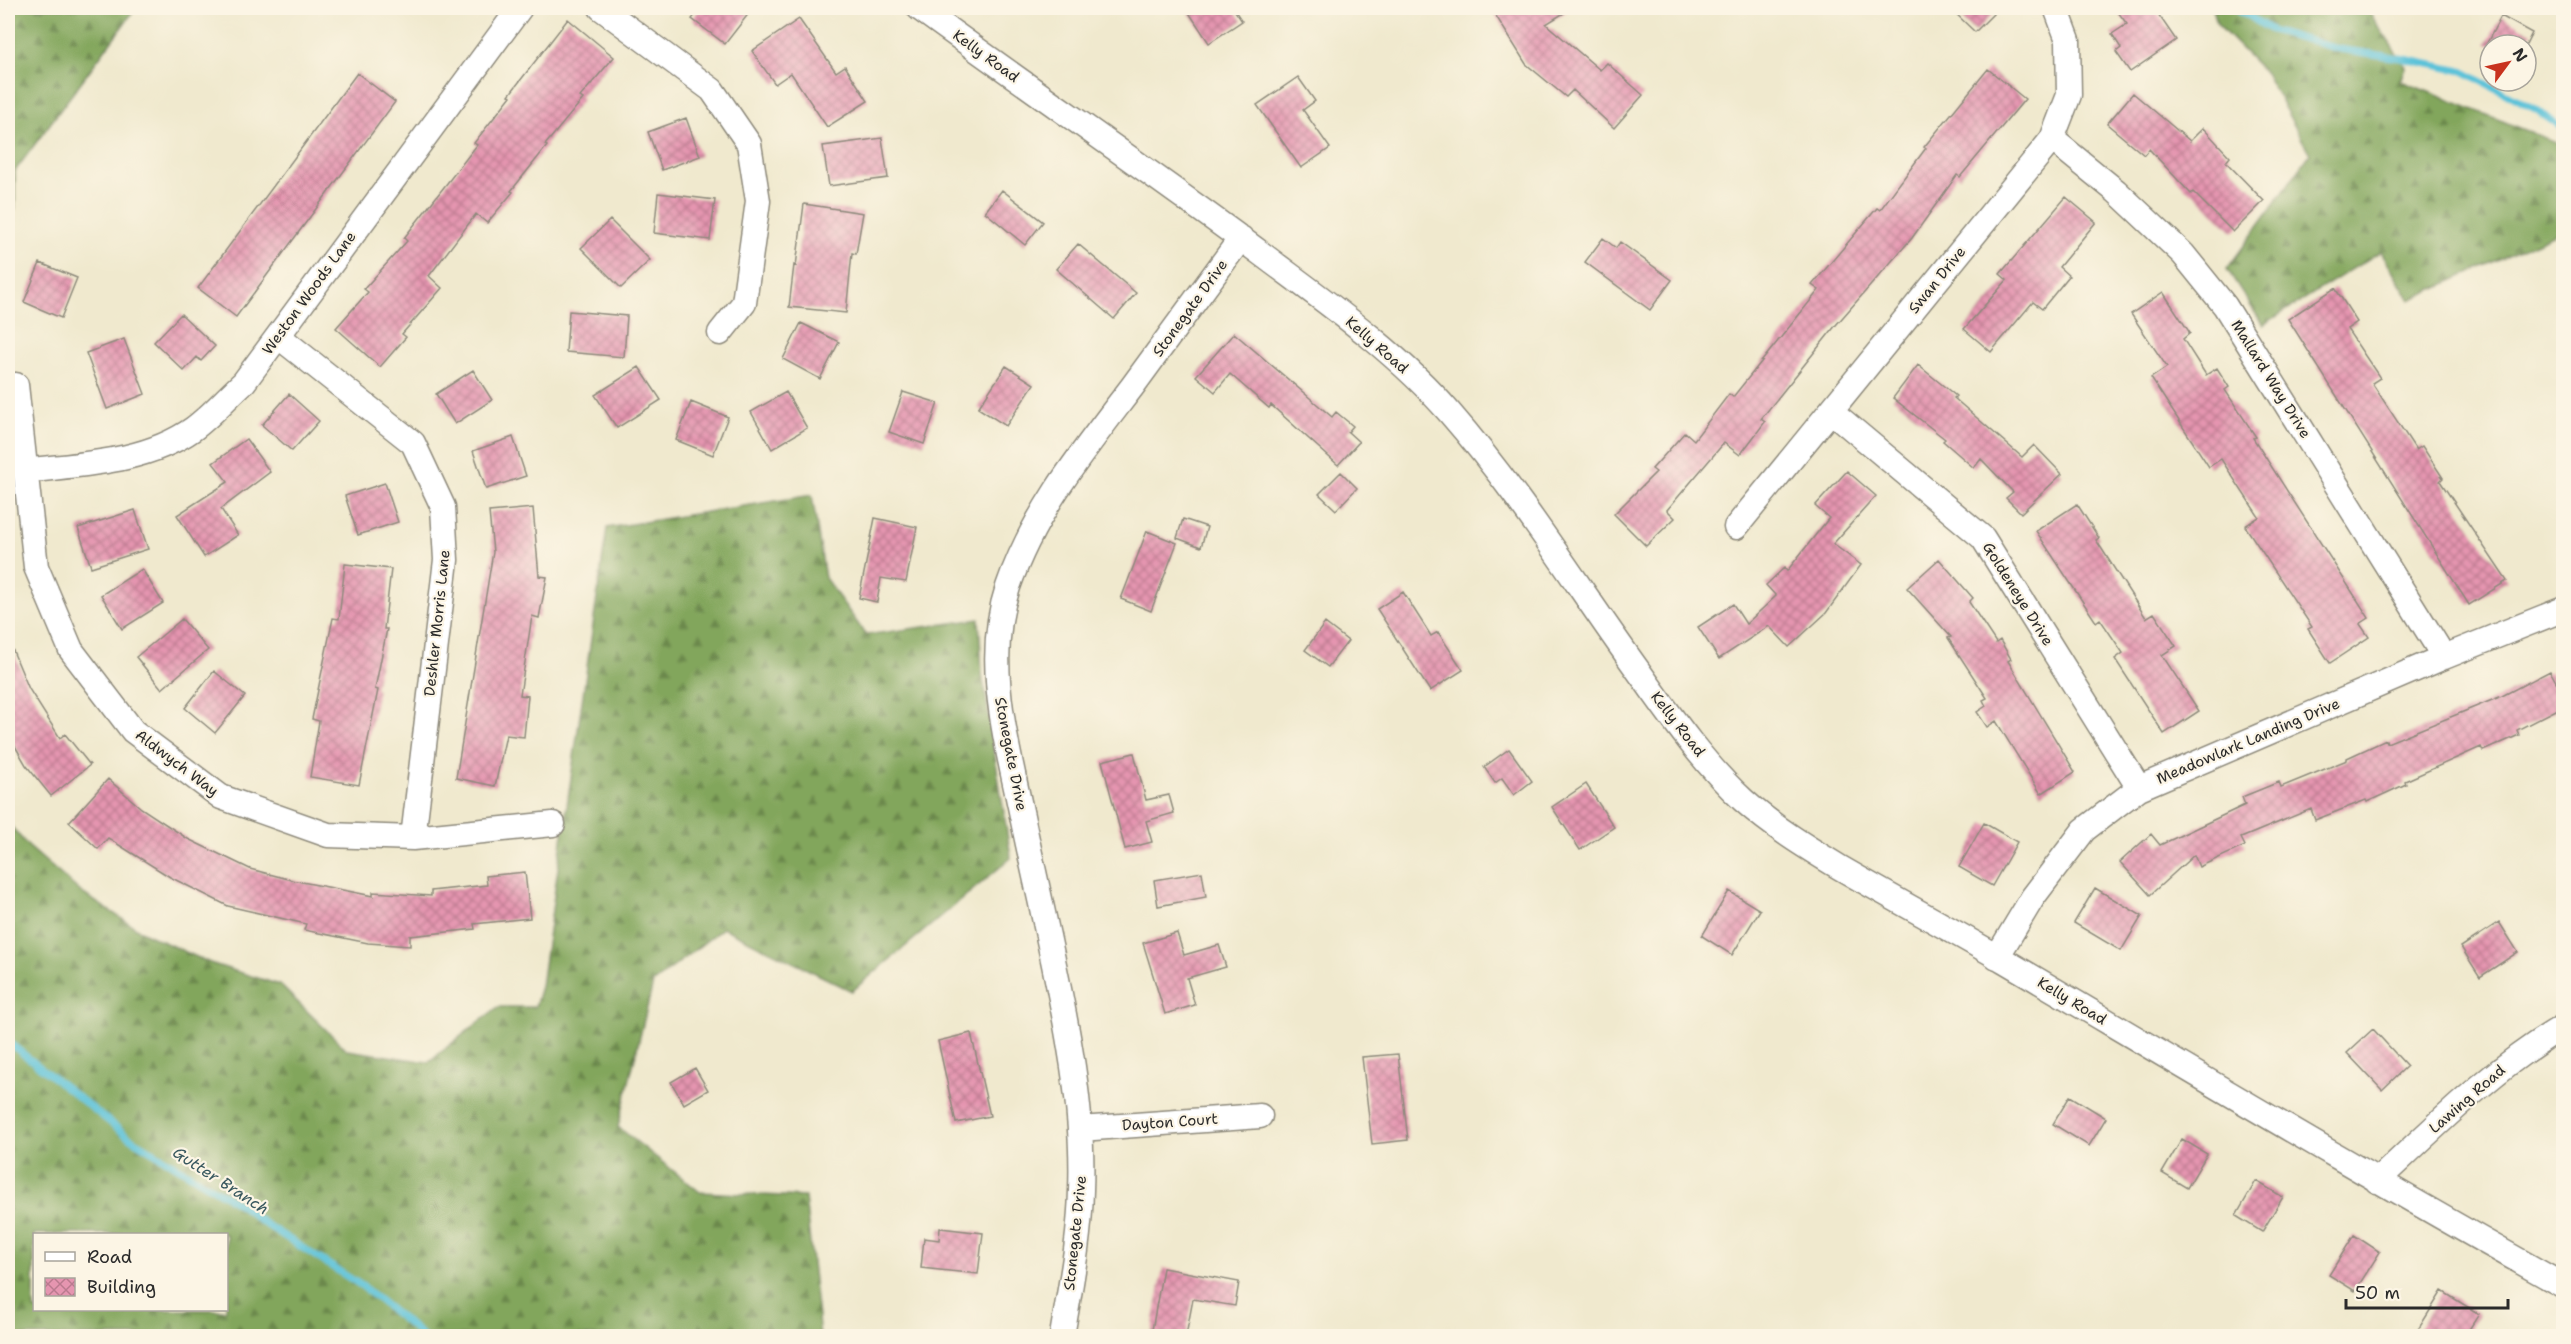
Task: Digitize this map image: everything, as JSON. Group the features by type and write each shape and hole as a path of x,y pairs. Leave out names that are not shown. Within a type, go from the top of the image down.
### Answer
{"street":[{"name":"Weston Woods Lane","path":"25,471 118,459 161,446 193,429 244,382 520,8"},
{"path":"601,8 712,90 749,144 758,201 744,303 720,333"},
{"name":"Kelly Road","path":"919,8 1349,319 1446,408 1494,466 1658,698 1702,756 1740,797 1765,818 1811,850 2377,1181 2564,1286"},
{"name":"Swan Drive","path":"1736,527 2052,139 2069,95 2068,40 2056,8"},
{"name":"Mallard Way Drive","path":"2052,139 2116,191 2183,254 2225,306 2444,657"},
{"name":"Stonegate Drive","path":"1062,1336 1074,1263 1081,1192 1080,1129 1068,1038 1009,754 1000,700 997,648 1001,616 1007,590 1042,510 1240,238"},
{"name":"Deshler Morris Lane","path":"278,336 413,443 443,507 446,560 413,838"},
{"name":"Aldwych Way","path":"16,385 36,567 71,650 133,731 221,797 328,835 413,838 553,824"},
{"name":"Goldeneye Drive","path":"1831,411 1983,538 2139,788"},
{"name":"Meadowlark Landing Drive","path":"1997,957 2033,897 2084,830 2139,788 2444,657 2564,609"},
{"name":"Lawing Road","path":"2377,1181 2476,1089 2528,1047 2564,1026"},
{"name":"Dayton Court","path":"1080,1129 1260,1116"}],"green space":[{"path":"8,8 136,8 15,171 15,209 8,211"},
{"path":"2213,8 2366,8 2406,67 2401,81 2563,145 2563,230 2410,300 2381,251 2263,325 2227,269 2310,154 2265,73 2217,24"},
{"path":"812,495 825,578 866,635 979,619 982,673 1011,858 852,991 723,928 653,983 618,1127 700,1192 805,1197 820,1336 8,1336 8,823 28,846 82,893 144,933 210,963 280,985 347,1050 428,1062 498,1007 535,1007 541,986 607,528"}],"building":[{"path":"701,8 753,8 725,44 692,19"},
{"path":"1186,8 1233,8 1242,21 1209,43"},
{"path":"1491,8 1572,8 1546,24 1600,70 1607,63 1643,95 1614,128 1573,90 1566,97 1526,64"},
{"path":"1950,8 1999,8 1975,32"},
{"path":"2115,8 2154,8 2176,40 2130,72 2116,52 2121,48 2112,34 2127,24"},
{"path":"2501,16 2532,33 2492,33"},
{"path":"568,19 614,57 580,97 583,99 545,145 547,146 511,191 513,192 487,223 476,214 429,276 442,288 402,334 406,337 380,367 336,328 368,292 364,289 407,241 404,238 477,145 474,143"},
{"path":"799,19 836,72 845,66 868,101 827,127 791,73 775,84 752,51"},
{"path":"1988,69 2025,99 1960,177 1957,175 1912,238 1836,325 1761,419 1765,422 1740,455 1724,443 1667,510 1675,518 1646,546 1614,514 1656,472 1652,469 1685,432 1694,440 1729,394 1733,397 1819,290 1812,285 1877,208 1880,210 1926,148 1924,147"},
{"path":"357,73 395,102 236,317 198,288"},
{"path":"1298,77 1315,101 1303,110 1330,148 1301,168 1257,105"},
{"path":"2133,93 2190,141 2203,128 2230,157 2226,162 2264,201 2233,232 2193,192 2191,194 2149,149 2144,155 2107,124"},
{"path":"686,118 700,156 662,170 648,132"},
{"path":"882,138 888,178 829,186 823,146"},
{"path":"1002,190 1043,222 1025,245 985,212"},
{"path":"658,193 715,200 710,240 654,233"},
{"path":"2066,197 2096,222 2059,267 2069,276 2042,309 2033,302 1991,352 1964,329 2007,280 2000,274"},
{"path":"804,204 863,213 856,254 852,253 846,313 789,307"},
{"path":"610,220 650,260 621,288 581,248"},
{"path":"1603,238 1616,248 1620,242 1672,280 1650,310 1585,262"},
{"path":"1078,244 1136,293 1114,319 1056,269"},
{"path":"40,263 77,278 61,318 24,302"},
{"path":"2335,288 2357,322 2347,329 2380,378 2372,383 2416,450 2422,446 2443,478 2440,481 2507,581 2469,605 2288,319"},
{"path":"2163,292 2190,333 2183,339 2206,375 2217,368 2229,387 2225,390 2256,437 2253,438 2369,618 2360,624 2369,637 2330,663 2308,629 2312,627 2245,526 2259,517 2221,459 2209,467 2151,378 2167,367 2131,314"},
{"path":"569,311 627,316 624,357 566,352"},
{"path":"181,314 215,346 201,361 197,357 184,371 154,342"},
{"path":"801,323 839,342 820,379 783,359"},
{"path":"1234,333 1332,417 1336,412 1353,426 1348,432 1359,442 1338,465 1271,405 1269,408 1230,374 1215,392 1196,376"},
{"path":"124,339 145,394 107,409 86,353"},
{"path":"1918,365 1956,396 1954,398 2022,457 2034,445 2062,474 2021,513 2006,498 2013,492 1981,459 1974,468 1943,441 1945,439 1893,398"},
{"path":"1006,366 1034,384 1006,426 978,408"},
{"path":"639,367 661,400 617,428 595,395"},
{"path":"473,370 492,400 455,424 436,394"},
{"path":"786,392 807,428 772,449 751,412"},
{"path":"903,392 938,403 924,444 889,432"},
{"path":"289,394 319,421 292,451 262,425"},
{"path":"691,402 728,417 713,455 676,440"},
{"path":"513,437 526,476 486,489 473,451"},
{"path":"246,439 270,472 221,509 238,535 204,557 177,515 228,482 213,463"},
{"path":"1847,471 1876,496 1833,544 1861,565 1826,613 1789,647 1769,626 1719,659 1698,627 1733,604 1746,624 1776,596 1766,585 1784,568 1787,571 1829,518 1815,506"},
{"path":"1341,472 1357,488 1336,510 1319,494"},
{"path":"385,483 398,522 358,535 345,496"},
{"path":"2077,504 2099,538 2096,540 2146,618 2154,613 2176,646 2162,655 2199,711 2164,734 2115,659 2123,653 2100,619 2096,622 2036,531"},
{"path":"533,508 539,576 547,577 539,618 532,616 520,695 528,696 524,737 506,735 495,786 456,778 493,552 489,512"},
{"path":"135,510 148,549 91,567 78,528"},
{"path":"875,518 917,527 906,582 881,578 877,602 859,598"},
{"path":"1183,519 1207,527 1201,547 1177,538"},
{"path":"1147,531 1177,543 1151,611 1121,599"},
{"path":"1939,559 1973,598 1969,602 1996,643 2000,640 2011,659 2008,661 2075,772 2041,794 1996,721 1987,727 1977,712 1986,706 1983,700 1987,698 1948,638 1951,637 1907,588"},
{"path":"345,564 391,569 384,629 387,629 375,689 378,690 359,785 310,777 319,721 312,719 333,618 339,619"},
{"path":"142,569 163,603 122,629 101,595"},
{"path":"1403,592 1431,636 1438,632 1463,670 1430,691 1377,609"},
{"path":"182,619 208,650 162,689 136,657"},
{"path":"1325,623 1348,641 1328,667 1305,650"},
{"path":"8,639 29,689 60,738 65,734 90,765 51,796 26,765 8,734"},
{"path":"214,671 245,696 215,733 185,708"},
{"path":"2550,671 2564,696 2564,706 2517,730 2519,735 2483,751 2481,747 2405,781 2406,784 2367,802 2366,800 2315,820 2311,809 2241,838 2245,846 2199,867 2194,855 2150,895 2120,862 2151,834 2160,845 2245,805 2242,797 2279,782 2281,787 2347,760 2386,740 2387,743 2502,696"},
{"path":"1509,749 1532,781 1514,795 1502,778 1495,783 1484,767"},
{"path":"1134,753 1146,800 1169,795 1174,813 1146,821 1152,842 1125,849 1102,761"},
{"path":"108,779 141,808 188,839 250,869 292,880 373,896 373,892 431,896 431,891 487,885 486,876 525,872 530,918 474,924 475,929 410,936 410,946 368,943 304,930 306,924 228,906 170,877 108,838 98,849 69,822"},
{"path":"1586,784 1614,827 1580,850 1552,807"},
{"path":"1984,823 2017,842 1992,886 1959,867"},
{"path":"1202,872 1206,897 1158,906 1154,880"},
{"path":"2095,888 2142,916 2121,951 2074,923"},
{"path":"1729,891 1760,910 1732,955 1702,936"},
{"path":"2499,922 2518,952 2480,977 2461,947"},
{"path":"1177,933 1184,955 1219,945 1226,967 1187,978 1195,1005 1165,1014 1143,943"},
{"path":"2373,1029 2407,1066 2382,1090 2347,1053"},
{"path":"971,1033 990,1116 956,1123 938,1041"},
{"path":"1398,1054 1408,1140 1372,1144 1362,1057"},
{"path":"695,1068 708,1090 684,1104 671,1082"},
{"path":"2070,1096 2106,1118 2089,1146 2053,1124"},
{"path":"2182,1139 2207,1154 2187,1188 2162,1173"},
{"path":"2256,1181 2283,1197 2262,1232 2236,1216"},
{"path":"940,1228 983,1233 978,1274 921,1268 924,1238 939,1240"},
{"path":"2354,1235 2380,1252 2355,1291 2329,1275"},
{"path":"1163,1268 1239,1282 1235,1306 1193,1299 1186,1336 1151,1336"},
{"path":"2442,1291 2479,1314 2465,1336 2414,1336"}],"waterway":[{"path":"2236,8 2271,30 2339,49 2400,58 2462,71 2537,110 2564,130"},
{"name":"Gutter Branch","path":"8,1042 130,1138 242,1206 262,1222 362,1286 423,1336"}]}
